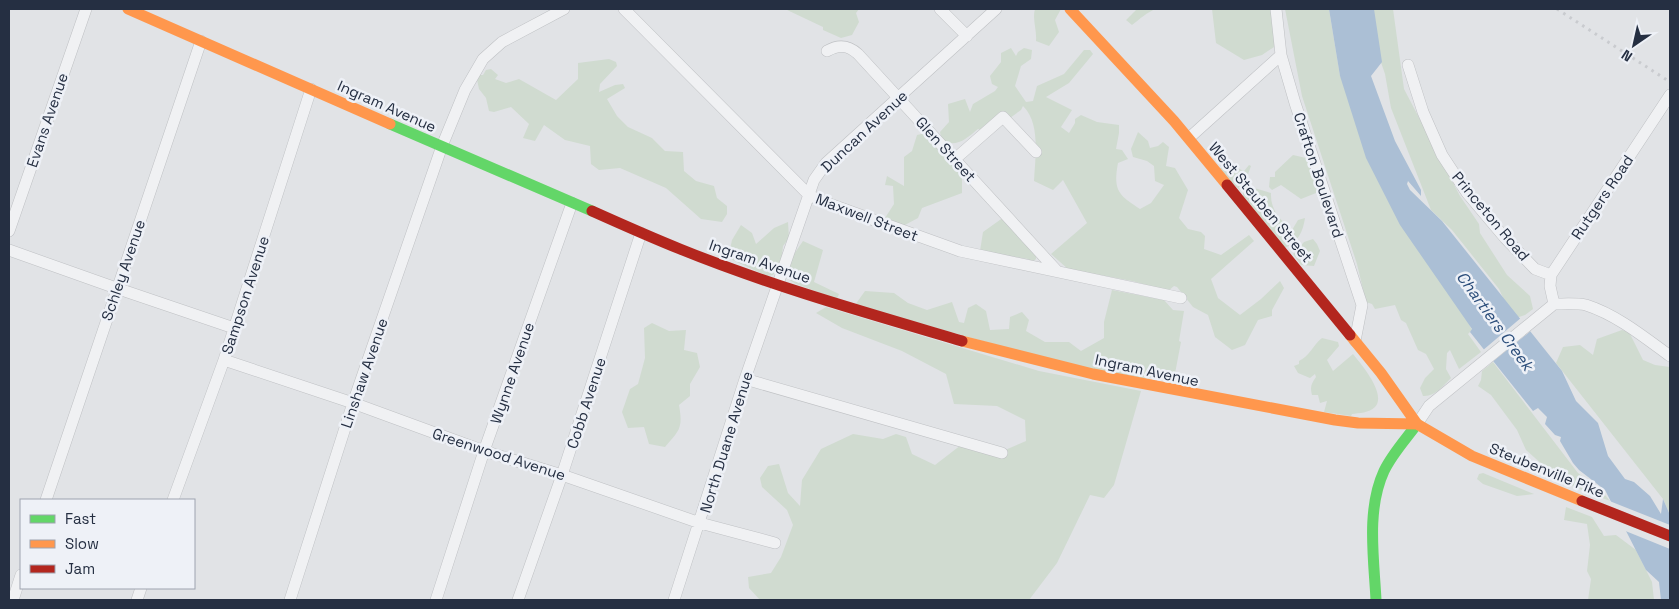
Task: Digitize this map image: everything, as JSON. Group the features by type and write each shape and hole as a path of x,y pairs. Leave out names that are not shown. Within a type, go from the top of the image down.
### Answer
{"street":[{"name":"Evans Avenue","path":"9,231 86,9"},
{"name":"Ingram Avenue","path":"128,9 641,233 706,259 778,284 924,331 1093,374 1299,414 1358,423 1417,424"},
{"name":"Linshaw Avenue","path":"290,600 353,403 442,146 465,90 483,59 502,42 564,9"},
{"name":"Maxwell Street","path":"624,9 809,195 960,251 1181,298"},
{"path":"940,9 967,36"},
{"name":"Duncan Avenue","path":"778,284 814,180 826,163 996,9"},
{"name":"West Steuben Street","path":"1070,9 1189,138 1381,373 1417,424"},
{"name":"Crafton Boulevard","path":"1276,9 1281,55 1362,305 1355,341"},
{"name":"Schley Avenue","path":"46,499 116,288 201,41"},
{"name":"Glen Street","path":"827,51 839,46 850,47 899,97 1057,272"},
{"path":"1189,138 1281,55"},
{"name":"Princeton Road","path":"1408,65 1423,112 1442,155 1468,193 1506,238 1535,269 1551,275"},
{"name":"Sampson Avenue","path":"173,499 224,360 311,89"},
{"name":"Rutgers Road","path":"1551,275 1670,95"},
{"path":"955,159 1003,117 1036,152"},
{"name":"Wynne Avenue","path":"436,600 484,451 572,203"},
{"name":"Cobb Avenue","path":"518,600 562,475 641,233"},
{"path":"9,250 234,328"},
{"path":"1550,307 1551,275"},
{"name":"North Duane Avenue","path":"674,600 745,379 778,284"},
{"path":"1376,600 1374,515 1379,486 1387,467 1429,406 1550,307 1585,305 1606,314 1638,333 1670,356"},
{"name":"Greenwood Avenue","path":"224,360 353,403 484,451 562,475 700,523 775,543"},
{"path":"745,379 1002,453"},
{"name":"Steubenville Pike","path":"1417,424 1444,441 1498,468 1670,536"},
{"path":"13,600 20,578"}],"shaded area":[{"path":"785,9 859,9 856,13 859,22 852,35 841,38"},
{"path":"1035,9 1061,9 1055,20 1059,32 1049,46 1036,41"},
{"path":"1137,9 1156,9 1132,25 1126,20"},
{"path":"1212,9 1272,9 1277,45 1262,55 1244,60 1216,43"},
{"path":"1285,9 1329,9 1340,76 1472,330 1468,334 1481,352 1459,369 1450,350 1447,353 1446,369 1451,378 1431,395 1423,396 1420,388 1425,378 1434,369 1426,354 1418,350 1406,323 1401,320 1395,305 1375,309 1372,304 1366,302 1357,264 1302,96"},
{"path":"1370,9 1393,9 1404,89 1460,196 1479,224 1480,233 1507,275 1530,296 1533,309 1525,315 1513,319 1499,289 1452,230 1431,210 1391,108 1385,74 1376,48"},
{"path":"1011,48 1016,56 1024,48 1032,50 1031,59 1021,66 1015,86 1026,102 1033,101 1037,86 1064,74 1084,50 1090,50 1093,54 1069,83 1046,97 1072,110 1061,127 1069,133 1075,123 1075,119 1081,115 1097,122 1119,125 1116,149 1122,150 1128,159 1118,163 1117,186 1127,200 1140,209 1151,203 1164,185 1155,181 1154,166 1147,161 1133,157 1131,149 1138,132 1148,141 1150,148 1158,146 1163,142 1169,147 1166,166 1175,168 1188,190 1179,218 1188,229 1201,232 1205,236 1204,249 1221,255 1249,235 1254,241 1211,279 1218,298 1240,315 1280,281 1284,288 1272,310 1272,316 1258,320 1245,345 1232,350 1215,337 1208,315 1193,307 1177,287 1174,286 1168,291 1132,281 1068,269 1051,254 1087,223 1063,180 1053,190 1034,181 1035,131 1029,113 1023,106 1021,110 989,133 978,129 966,139 957,143 942,141 940,132 949,122 948,104 965,99 970,112 973,104 995,91 998,87 992,84 990,76 1001,62 1001,53"},
{"path":"609,59 616,62 617,66 600,84 599,92 615,85 623,84 625,88 607,99 617,116 628,127 652,138 665,151 683,152 684,171 696,181 714,186 717,198 727,206 727,214 722,222 701,219 666,188 620,168 599,170 591,164 590,146 565,140 544,125 535,141 523,138 529,124 511,107 494,112 489,111 486,98 479,89 476,75 483,75 486,70 491,69 498,75 495,79 506,83 519,79 556,100 578,79 578,63"},
{"path":"926,133 962,170 962,193 922,208 918,218 903,226 885,218 894,204 893,186 885,185 887,176 904,186 904,157 912,151 917,135"},
{"path":"1293,155 1306,158 1319,168 1321,191 1301,199 1281,185 1272,190 1269,187 1270,177 1275,177 1275,172"},
{"path":"1228,164 1244,171 1249,165 1251,166 1247,177 1251,187 1271,193 1274,209 1292,230 1298,220 1305,218 1303,228 1297,240 1285,248 1243,197 1243,192 1232,184 1219,169"},
{"path":"1004,217 1036,255 1036,259 1032,262 1028,259 980,251 983,232"},
{"path":"788,222 789,238 783,246 781,265 773,275 767,276 728,258 732,240 741,225 752,233 756,244 774,228"},
{"path":"1313,239 1320,251 1314,266 1301,265 1293,254 1304,242"},
{"path":"803,241 823,250 814,282 839,294 837,299 796,284 786,278 794,254"},
{"path":"1112,290 1164,300 1173,310 1184,311 1179,341 1181,342 1173,384 1167,382 1167,375 1159,371 1147,379 1064,364 855,305 865,291 894,293 908,303 927,310 952,302 959,322 964,323 968,308 976,304 986,311 990,330 1009,329 1010,317 1022,312 1029,320 1026,331 1045,342 1069,342 1081,351 1104,338 1104,322"},
{"path":"826,307 1039,371 1141,391 1114,485 1104,498 1090,495 1057,563 1029,600 760,600 749,588 748,577 771,573 781,557 793,525 787,510 762,487 760,478 768,466 779,464 788,493 800,506 802,480 821,449 853,434 883,439 896,434 906,437 912,454 935,465 961,445 1005,450 1026,441 1025,420 997,406 954,404 946,374 902,351 842,328 816,313"},
{"path":"652,323 669,331 686,330 684,350 697,353 700,367 690,384 690,396 679,405 681,419 679,428 665,447 649,444 644,427 628,428 622,412 630,389 638,384 645,358 644,328"},
{"path":"1622,330 1629,332 1643,360 1655,365 1670,367 1670,515 1663,499 1556,363 1563,347 1580,345 1593,355 1597,339"},
{"path":"1322,338 1338,342 1339,346 1327,360 1333,371 1353,354 1367,372 1378,395 1378,401 1373,409 1352,414 1351,416 1324,412 1327,401 1320,403 1318,395 1312,395 1311,388 1316,377 1315,374 1310,378 1298,373 1294,366 1299,364 1299,361"},
{"path":"1493,362 1578,473 1599,489 1610,501 1562,482 1526,450 1517,430 1491,395 1478,386 1482,371"},
{"path":"1483,473 1534,494 1517,496 1483,484 1477,479 1479,474"},
{"path":"1566,507 1592,517 1604,536 1616,535 1636,550 1652,582 1654,600 1588,600 1591,579 1587,571 1590,545 1587,524 1564,520"}],"water":[{"name":"Chartiers Creek","path":"1329,9 1374,9 1382,62 1371,76 1395,141 1421,190 1421,196 1408,181 1407,184 1410,190 1442,221 1562,371 1576,401 1598,423 1608,456 1625,479 1634,482 1650,496 1661,514 1663,499 1670,515 1670,600 1661,600 1659,582 1646,570 1605,490 1573,463 1560,441 1561,437 1555,435 1545,424 1547,417 1538,408 1533,411 1470,332 1472,329 1400,225 1366,158 1340,76"}],"pier":[{"path":"1522,317 1532,330 1491,363 1482,351"},
{"path":"1607,500 1670,525 1670,549 1623,530"}],"railway":[{"path":"1557,9 1670,82"}],"traffic: fast":[{"path":"390,124 592,211"},
{"path":"1376,600 1372,535 1378,486 1391,459 1417,424"}],"traffic: slow":[{"path":"128,9 390,124"},
{"path":"1070,9 1174,121 1227,185"},
{"path":"1350,335 1381,373 1417,424 1472,456 1582,501"},
{"path":"962,341 1093,374 1335,420 1358,423 1417,424"}],"traffic: jam":[{"path":"1227,185 1350,335"},
{"path":"592,211 749,275 962,341"},
{"path":"1582,501 1670,536"}]}
